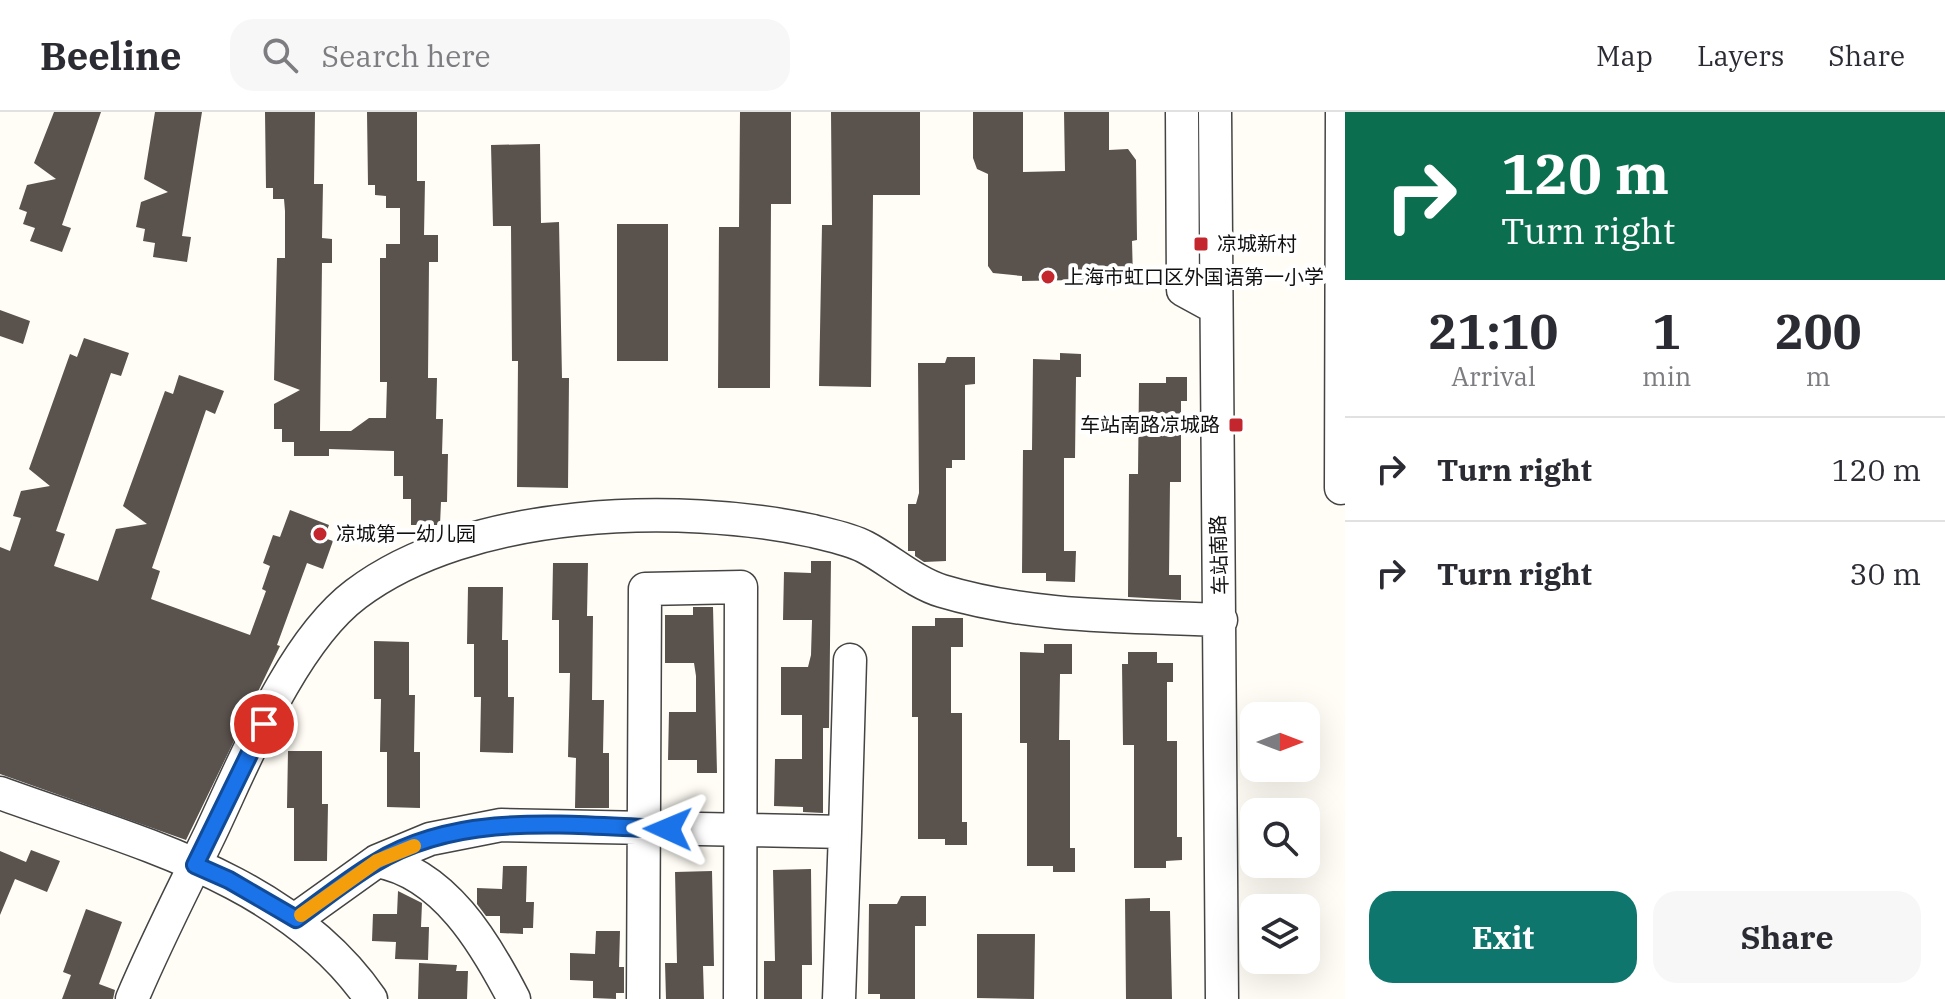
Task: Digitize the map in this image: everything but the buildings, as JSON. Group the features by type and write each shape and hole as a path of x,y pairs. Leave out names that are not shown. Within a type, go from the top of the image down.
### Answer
{"street":[{"path":"1182,112 1183,290 1216,308"},
{"name":"车站南路","path":"1215,112 1222,999"},
{"path":"1341,488 1342,112"},
{"path":"132,999 164,921 304,650 355,595 416,559 476,538 558,522 639,515 737,517 861,545 939,591 1056,614 1221,620"},
{"path":"643,999 645,589 741,587 740,999"},
{"path":"839,999 850,660"},
{"path":"0,793 229,880 296,919 371,999"},
{"path":"296,919 377,861 430,839 501,825 845,832"},
{"path":"377,861 399,865 422,877 444,897 500,972 514,999"}],"slow traffic":[{"path":"301,915 377,861 414,846"}],"place":[{"name":"凉城新村","path":"1201,244"},
{"name":"上海市虹口区外国语第一小学","path":"1048,277"},
{"name":"车站南路凉城路","path":"1236,425"},
{"name":"凉城第一幼儿园","path":"320,534"}],"route":[{"path":"264,724 195,865 229,880 296,919 377,861 430,839 501,825 668,829"}]}
